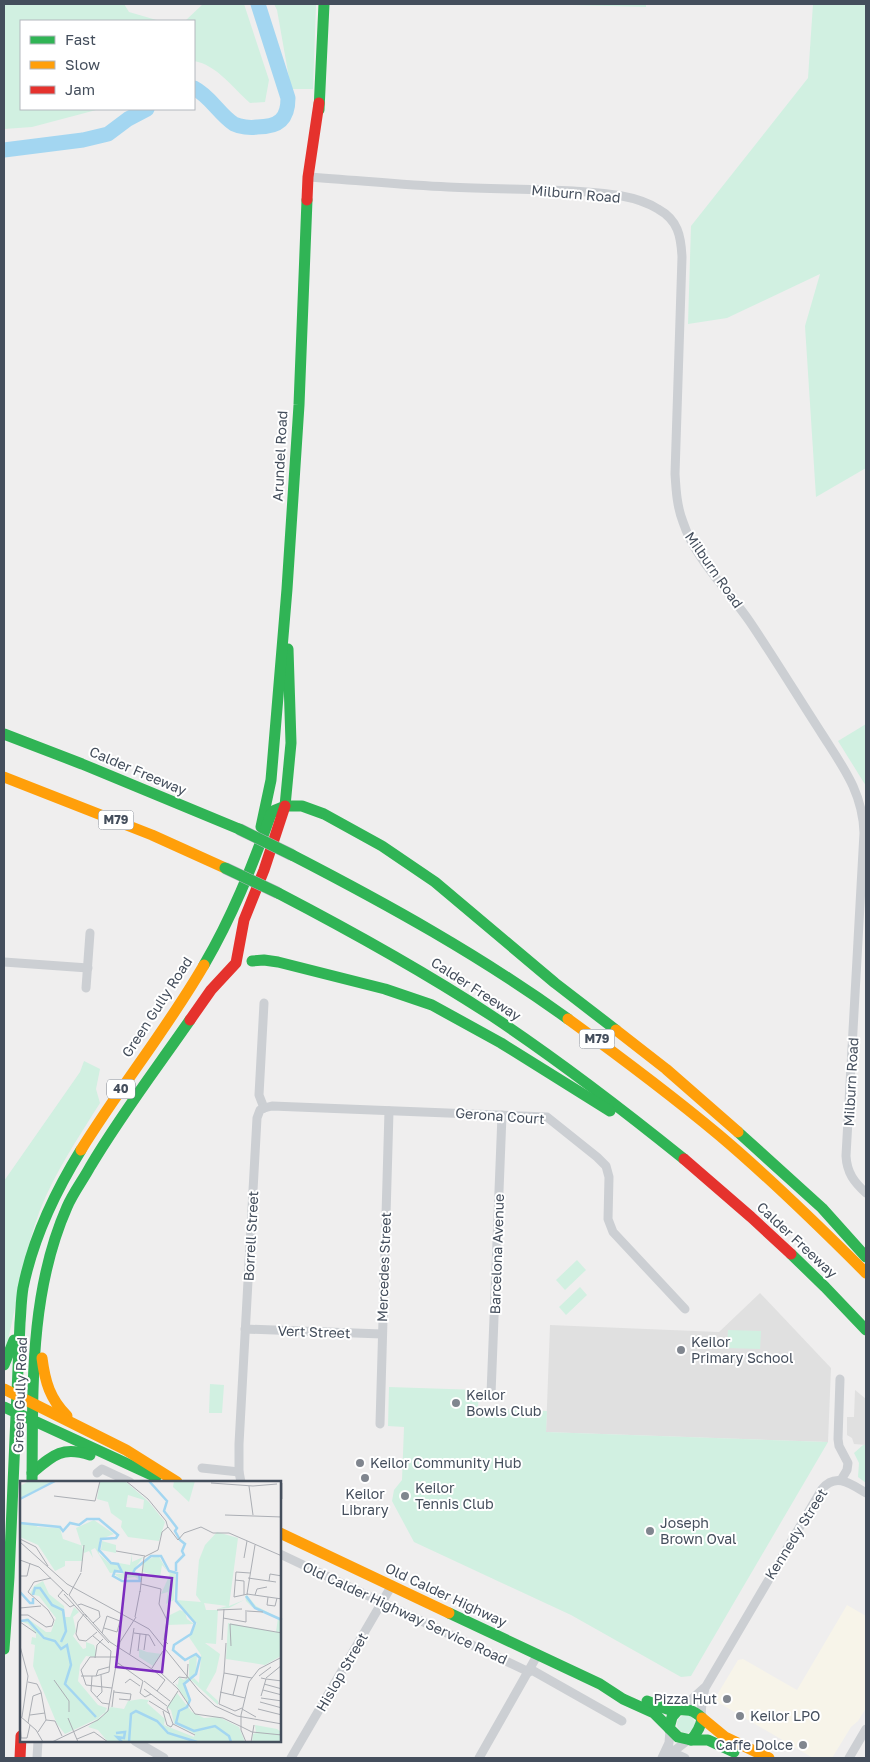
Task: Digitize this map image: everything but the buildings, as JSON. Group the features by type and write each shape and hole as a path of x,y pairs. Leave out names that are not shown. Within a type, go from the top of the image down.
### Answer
{"main road":[{"name":"Arundel Road","path":"264,815 273,764 288,589 303,324 304,247 319,103 324,4"},
{"name":"Arundel Road","path":"285,806 291,743 288,589"},
{"name":"Calder Freeway","path":"4,734 239,829 292,854 446,939 588,1032 659,1086 801,1208 866,1273"},
{"name":"Calder Freeway","path":"4,777 152,834 278,893 398,957 526,1038 598,1090 701,1172 812,1273 866,1330"},
{"path":"235,905 253,865 271,814 275,810 285,806 297,805 309,807 333,818 382,846 435,882 555,983 666,1069 822,1208 866,1257"},
{"path":"236,963 243,925 285,806"},
{"name":"Green Gully Road","path":"4,1649 6,1576 22,1305 23,1290 29,1264 49,1208 60,1184 102,1116 184,998 213,949 235,905 254,853 264,815"},
{"path":"213,949 223,959 236,963 264,960 278,962 385,989 432,1005 492,1038 606,1109 701,1172"},
{"name":"Green Gully Road","path":"32,1480 33,1403 40,1294 56,1236 68,1205 103,1145 162,1059 211,990 236,963"},
{"path":"4,1365 12,1348 22,1305"},
{"path":"38,1313 46,1388 58,1408 77,1425"},
{"path":"4,1389 126,1450 175,1481"},
{"path":"4,1407 127,1465 167,1481"},
{"path":"32,1480 52,1456 60,1451 79,1451 127,1465"},
{"name":"Old Calder Highway","path":"281,1533 600,1684 623,1699 654,1712 670,1729"},
{"name":"Old Calder Highway","path":"600,1684 627,1691 665,1708 680,1709"},
{"path":"748,1758 713,1742 678,1737 670,1729 672,1717 680,1709 692,1709 719,1734 770,1758"},
{"path":"689,1740 700,1730 701,1718"},
{"path":"20,1758 21,1742"}],"street":[{"name":"Milburn Road","path":"312,177 430,186 565,191 624,197 658,209 667,215 678,230 681,238 682,257 675,474 682,522 697,551 747,618 846,772 861,807 863,841 846,1156 847,1167 851,1177 866,1193"},
{"path":"86,988 90,933"},
{"path":"4,962 88,968"},
{"name":"Borrell Street","path":"236,1481 239,1472 239,1444 258,1118 260,1110 264,1108 259,1094 264,1003"},
{"name":"Gerona Court","path":"264,1108 272,1106 547,1117 606,1166 609,1177 608,1219 613,1232 685,1309"},
{"name":"Mercedes Street","path":"380,1424 389,1111"},
{"name":"Barcelona Avenue","path":"491,1394 502,1115"},
{"name":"Vert Street","path":"246,1329 382,1334"},
{"name":"Kennedy Street","path":"701,1718 705,1688 820,1492 828,1484 841,1480 847,1470 848,1463 839,1446 838,1439 840,1379"},
{"path":"202,1468 239,1472"},
{"path":"97,1473 102,1469 128,1481"},
{"name":"Borrell Street","path":"239,1472 242,1481"},
{"path":"841,1480 866,1493"},
{"name":"Old Calder Highway Service Road","path":"281,1554 530,1670 622,1721"},
{"name":"Hislop Street","path":"291,1758 392,1585"},
{"path":"478,1758 538,1654"},
{"name":"Kennedy Street","path":"680,1709 705,1688"},
{"path":"667,1753 670,1729"},
{"path":"849,1758 866,1729"},
{"path":"667,1753 689,1740"},
{"path":"37,1758 38,1742"},
{"path":"136,1742 164,1758"},
{"path":"667,1753 685,1758"}],"shaded area":[{"name":"Keilor Primary School","path":"760,1293 831,1368 828,1442 546,1432 550,1325 719,1332"},
{"path":"855,1390 866,1399 866,1445 854,1444 852,1438 847,1435 847,1417 854,1417"},
{"path":"847,1605 866,1616 866,1708 858,1721 851,1727 832,1758 813,1758 714,1700 738,1660 743,1659 797,1690"}],"green space":[{"path":"4,4 124,4 129,12 157,20 20,20 20,110 96,110 32,127 4,129"},
{"path":"203,4 244,4 269,80 265,102 250,103 217,72 202,63 195,61 195,20 186,20"},
{"path":"274,4 316,4 313,89 291,89 277,10"},
{"path":"535,4 646,4 646,7"},
{"path":"813,4 866,4 866,468 816,497 805,326 820,274 727,318 688,324 691,226 808,78"},
{"path":"866,724 866,786 838,741"},
{"path":"84,1061 100,1069 96,1089 100,1103 75,1142 40,1210 25,1258 4,1351 4,1181 80,1072"},
{"path":"577,1260 586,1270 565,1290 556,1280"},
{"path":"580,1287 587,1295 566,1315 559,1307"},
{"path":"728,1330 761,1331 760,1349 727,1348"},
{"path":"210,1384 224,1385 222,1413 209,1413"},
{"path":"389,1387 479,1390 478,1408 547,1411 546,1432 828,1442 691,1676 681,1677 571,1615 414,1542 392,1501 394,1490 402,1480 404,1427 388,1426"},
{"path":"863,1445 866,1445 866,1483 858,1477 859,1463 854,1453"},
{"path":"686,1715 692,1718 695,1724 692,1730 686,1733 680,1730 677,1724 680,1718"}],"waterway":[{"path":"195,88 200,91 229,120 242,127 265,127 276,123 284,116 288,105 288,98 258,4"},
{"path":"4,150 83,140 108,134 128,119 145,110"}],"traffic: fast":[{"path":"319,110 324,4"},
{"path":"261,827 271,780 287,589 299,405 307,200"},
{"path":"285,806 291,743 288,649"},
{"path":"4,734 239,829"},
{"path":"204,965 224,929 241,891 271,814 285,806"},
{"path":"285,806 302,806 324,814 382,846 435,882 555,983 616,1030"},
{"path":"239,829 292,855"},
{"path":"292,855 363,892 467,952 568,1019"},
{"path":"225,868 278,893"},
{"path":"278,893 440,983 492,1016 590,1085 684,1159"},
{"path":"252,961 278,962 385,989 432,1005 501,1043 610,1111"},
{"path":"32,1481 33,1377 39,1307 55,1240 69,1202 102,1148 190,1020"},
{"path":"738,1132 822,1208 866,1257"},
{"path":"4,1649 23,1288 27,1269 46,1216 62,1182 81,1150"},
{"path":"791,1254 866,1330"},
{"path":"4,1365 14,1340"},
{"path":"4,1407 156,1477"},
{"path":"32,1473 58,1454 72,1451 90,1455"},
{"path":"449,1613 600,1684 623,1699 654,1713 669,1728"},
{"path":"647,1701 667,1709 672,1710 677,1710 681,1710 689,1710 702,1718 701,1724 691,1740 678,1737 669,1728 672,1717 679,1709"},
{"path":"691,1740 708,1740 734,1752"}],"traffic: slow":[{"path":"4,777 152,835 225,868"},
{"path":"81,1150 175,1012 204,965"},
{"path":"568,1019 719,1135 794,1202 866,1273"},
{"path":"616,1030 666,1069 738,1132"},
{"path":"42,1358 52,1397 67,1416"},
{"path":"4,1389 126,1450 175,1481"},
{"path":"281,1533 449,1613"},
{"path":"702,1718 725,1737 769,1758"}],"traffic: jam":[{"path":"307,200 308,177 319,103"},
{"path":"190,1020 211,990 236,963 244,920 264,870 285,806"},
{"path":"684,1159 791,1254"},
{"path":"20,1758 21,1742"}],"place":[{"name":"Keilor Primary School","path":"681,1350"},
{"name":"Keilor Bowls Club","path":"456,1403"},
{"name":"Keilor Community Hub","path":"360,1463"},
{"name":"Keilor Library","path":"365,1478"},
{"name":"Keilor Tennis Club","path":"405,1496"},
{"name":"Joseph Brown Oval","path":"650,1531"},
{"name":"Pizza Hut","path":"727,1699"},
{"name":"Keilor LPO","path":"740,1716"},
{"name":"Caffe Dolce","path":"803,1745"}]}
